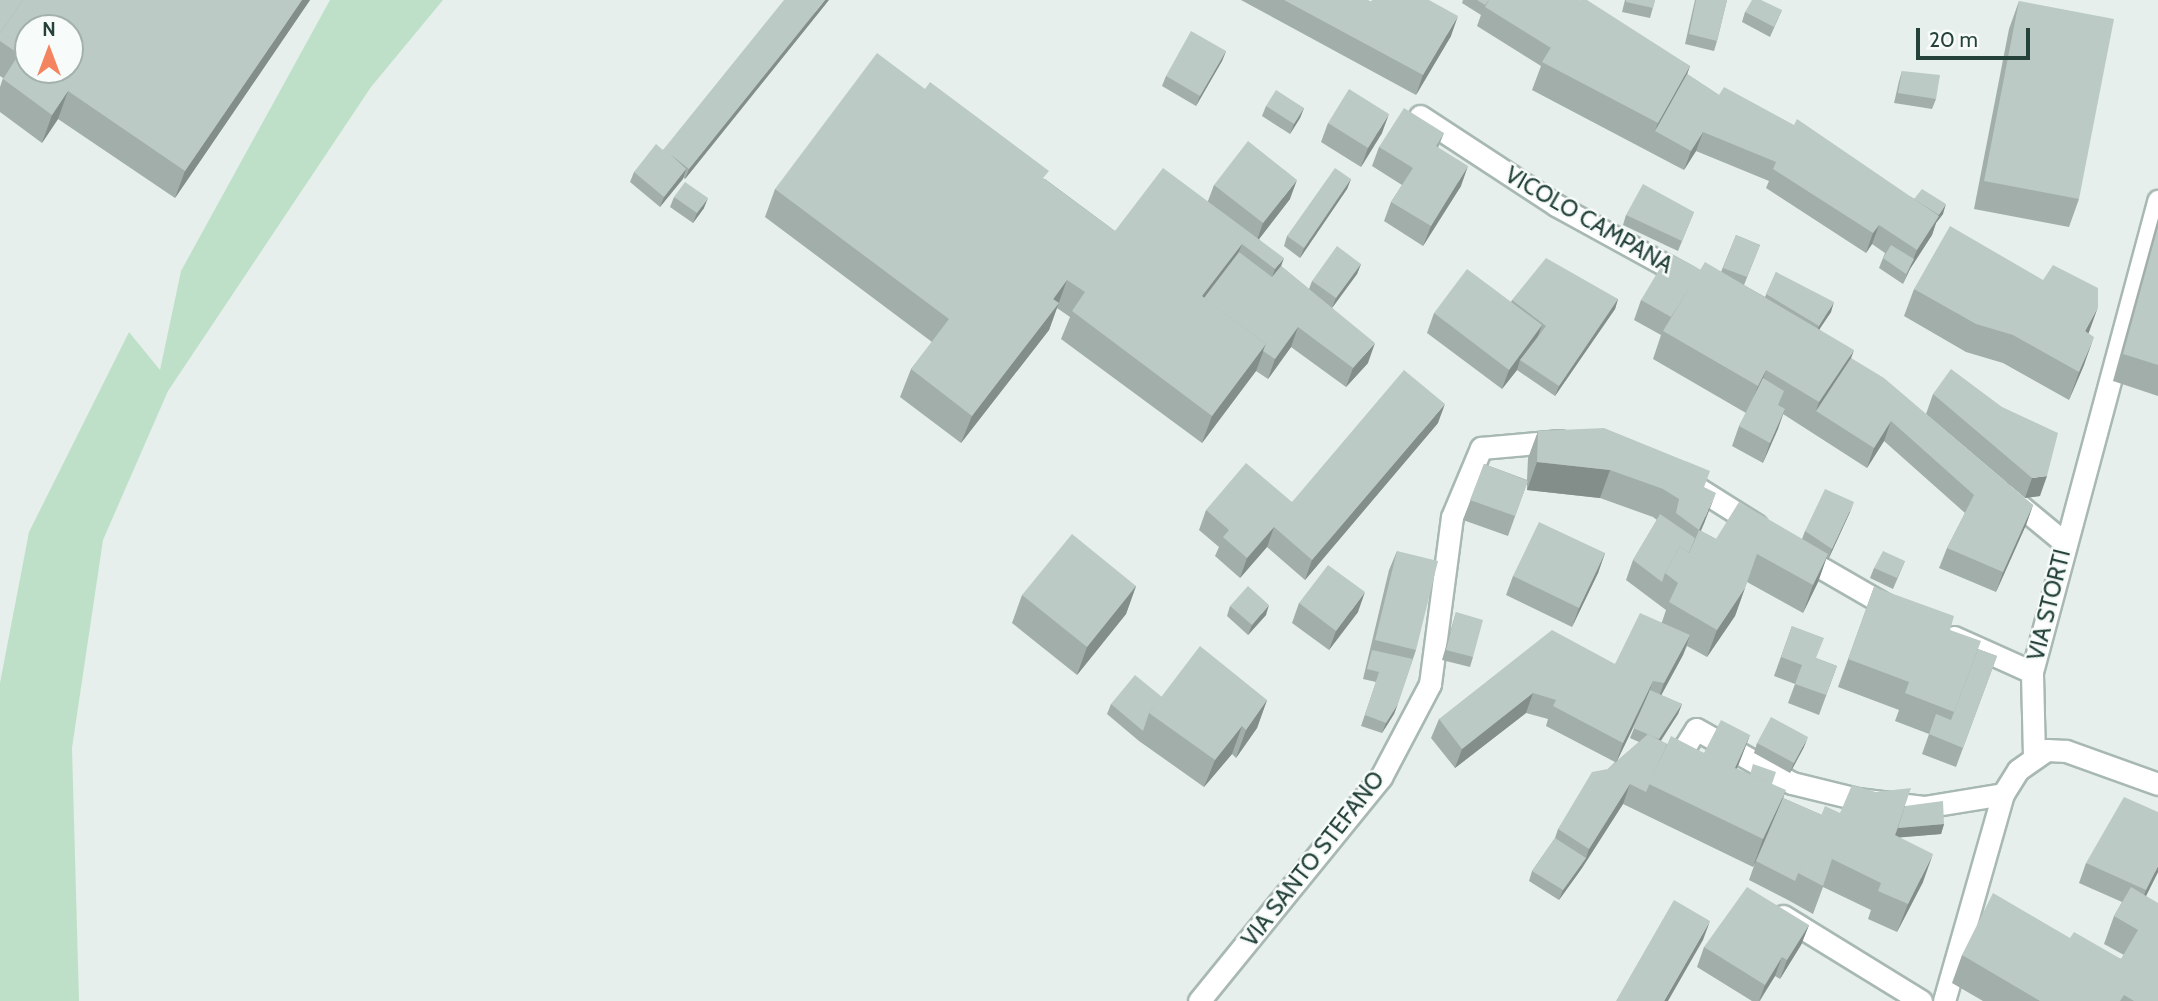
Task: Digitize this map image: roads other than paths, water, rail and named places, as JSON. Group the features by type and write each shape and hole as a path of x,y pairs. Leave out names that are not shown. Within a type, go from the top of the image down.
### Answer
{"street":[{"name":"VICOLO CAMPANA","path":"1419,116 1556,205 1704,286"},
{"name":"VIA STORTI","path":"2034,756 2032,673 2158,201"},
{"name":"VIA SANTO STEFANO","path":"1199,1001 1381,777 1430,684 1452,517 1480,448 1550,440 1586,444"},
{"path":"1668,472 1714,496 1808,561 1915,620"},
{"path":"1990,481 2065,543"},
{"path":"1938,630 2032,673"},
{"path":"1682,753 1696,729 1792,783 1857,799 1924,807 2003,794"},
{"path":"1944,1001 2003,794 2018,770 2034,756 2067,751 2158,784"},
{"path":"1769,908 1921,1001"}]}
